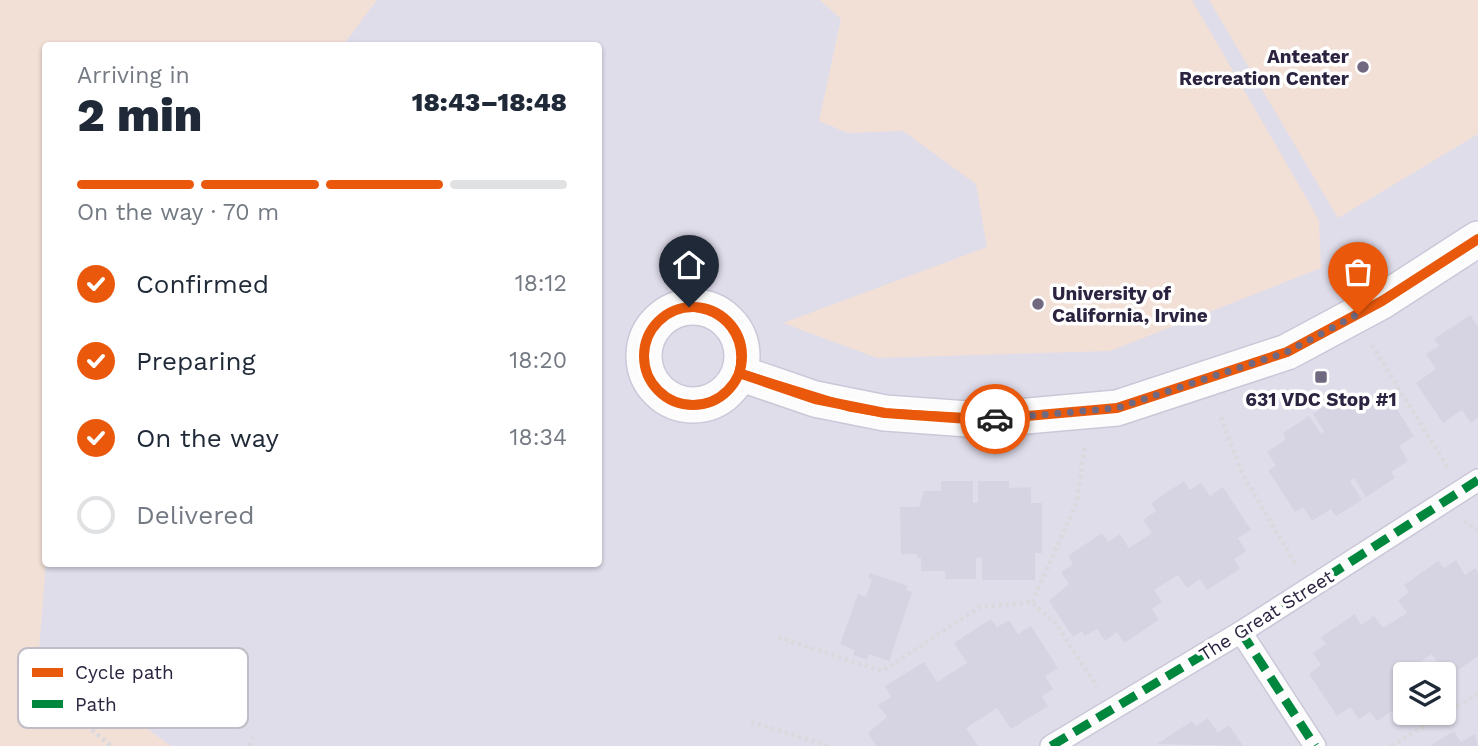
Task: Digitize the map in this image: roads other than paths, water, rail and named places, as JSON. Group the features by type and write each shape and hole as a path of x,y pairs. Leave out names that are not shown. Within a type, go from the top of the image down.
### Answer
{"street":[{"path":"739,373 815,398 885,413 982,420 1117,408 1287,352 1382,301 1478,239"},
{"name":"The Great Street","path":"1051,746 1241,632 1470,485"},
{"path":"1241,632 1315,746"}],"place":[{"name":"Anteater Recreation Center","path":"1363,67"},
{"name":"University of California, Irvine","path":"1038,304"},
{"name":"631 VDC Stop #1","path":"1321,377"}]}
